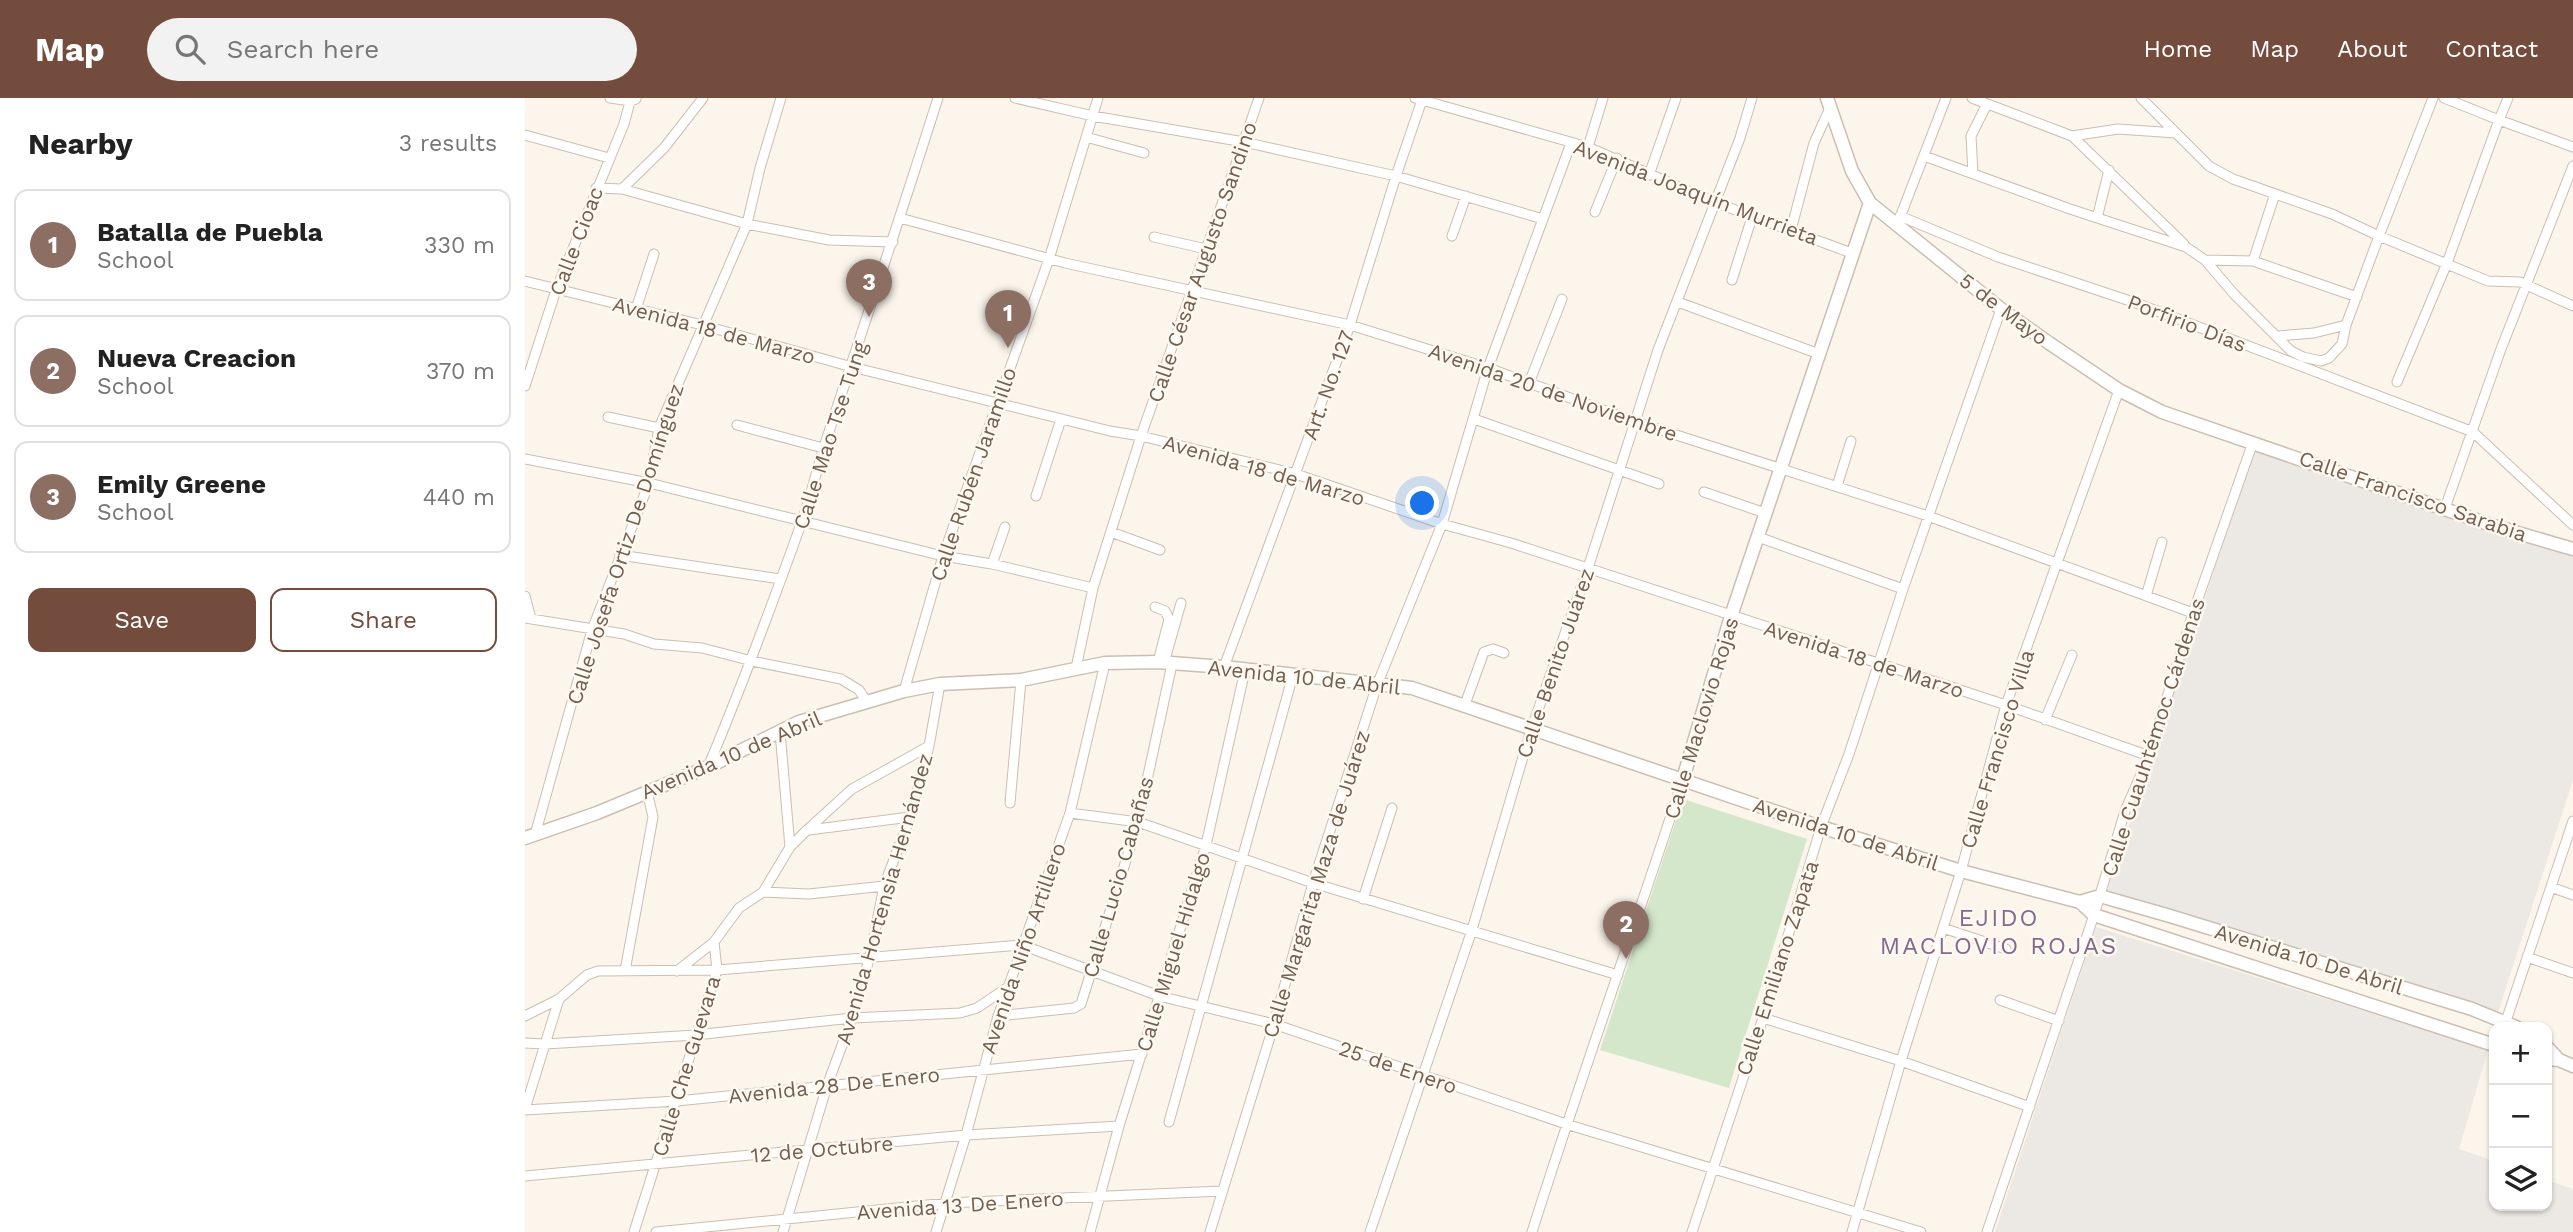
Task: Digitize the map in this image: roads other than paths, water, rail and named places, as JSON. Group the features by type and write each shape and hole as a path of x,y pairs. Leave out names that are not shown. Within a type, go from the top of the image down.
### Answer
{"street":[{"path":"610,98 633,99"},
{"path":"622,189 664,148 703,98"},
{"name":"Calle Josefa Ortiz De Domínguez","path":"530,837 592,630 649,483 659,428 747,224 756,180 781,98"},
{"name":"Calle Mao Tse Tung","path":"708,767 752,661 802,521 823,448 852,367 938,98"},
{"path":"1015,98 1093,116 1244,142 1396,176 1543,219"},
{"name":"Calle Rubén Jaramillo","path":"904,691 943,556 1049,259 1098,98"},
{"name":"Calle César Augusto Sandino","path":"1076,668 1093,588 1141,436 1259,98"},
{"path":"1588,147 1604,98"},
{"path":"1650,175 1676,98"},
{"name":"Calle Benito Juárez","path":"1370,1232 1471,933 1531,730 1658,350 1740,138 1752,98"},
{"path":"1898,221 1946,98"},
{"path":"1972,98 2072,136 2186,247 2205,260 2234,294 2291,351 2321,361 2329,358 2342,344 2376,235 2433,98"},
{"path":"2141,98 2209,166 2233,179 2332,214 2489,281 2513,280 2573,306"},
{"path":"2444,98 2573,147"},
{"path":"2397,382 2447,263 2508,98"},
{"name":"Calle Cioac","path":"525,386 556,290 633,99"},
{"name":"Avenida Joaquín Murrieta","path":"1419,99 1588,147 1714,202 1854,254"},
{"name":"Art. No. 127","path":"1224,667 1350,325 1419,99"},
{"path":"1791,230 1814,143 1829,103"},
{"name":"5 de Mayo","path":"1829,103 1852,172 1870,204 1898,221 1929,252 2001,309 2119,390 2161,412 2253,442"},
{"path":"1973,174 1971,136 1987,104"},
{"path":"2072,136 2118,129 2176,133"},
{"path":"525,135 609,158"},
{"path":"1086,138 1144,153"},
{"name":"Calle Margarita Maza de Juárez","path":"1210,1232 1274,1024 1313,883 1377,685 1442,524 1488,368 1571,143"},
{"path":"1924,156 2186,247"},
{"path":"1595,212 1617,158"},
{"path":"2445,508 2526,285 2573,166"},
{"path":"2097,218 2109,170"},
{"path":"596,188 622,189 747,224 828,240 893,242"},
{"path":"2253,261 2275,194"},
{"path":"1452,236 1466,197"},
{"name":"Calle Maclovio Rojas","path":"1532,1232 1683,779 1731,616 1870,204"},
{"path":"1733,280 1752,214"},
{"name":"Avenida 20 de Noviembre","path":"900,218 1049,259 1350,325 1488,368 1636,422 1928,516 2193,614"},
{"name":"Porfirio Días","path":"1898,221 1940,231 1998,257 2136,303 2473,432"},
{"path":"1929,252 1940,231"},
{"path":"1154,237 1206,249"},
{"path":"636,309 654,254"},
{"path":"2205,260 2253,261 2357,297"},
{"name":"Avenida 18 de Marzo","path":"525,281 702,325 852,367 1296,474 1442,524 1511,543 2006,705 2149,757"},
{"path":"1529,383 1562,299"},
{"path":"1678,302 1819,354"},
{"name":"Calle Emiliano Zapata","path":"1692,1232 1763,1018 1821,827 1849,754 1903,589 2001,309"},
{"path":"2278,336 2314,333 2346,325"},
{"name":"Calle Francisco Villa","path":"1852,1232 1901,1061 1961,871 2006,705 2119,390"},
{"path":"608,417 659,428"},
{"path":"1036,496 1061,419"},
{"path":"1474,419 1658,484"},
{"path":"737,425 823,448"},
{"path":"2473,432 2573,525"},
{"path":"1837,486 1851,441"},
{"name":"Calle Francisco Sarabia","path":"2253,442 2573,549"},
{"name":"Calle Cuauhtémoc Cárdenas","path":"1987,1232 2094,915 2125,811 2149,757 2193,614 2253,442"},
{"path":"525,459 649,483 943,556 992,564 1093,588"},
{"path":"1704,492 1765,513"},
{"path":"992,564 1005,527"},
{"path":"1111,532 1160,550"},
{"path":"1758,537 1903,589"},
{"path":"2146,596 2162,542"},
{"path":"621,555 780,579"},
{"path":"525,596 528,618 624,634 654,644 702,648 841,679 859,690 866,701"},
{"path":"1165,663 1181,603"},
{"path":"1155,607 1165,611 1169,619 1165,663"},
{"path":"1464,706 1484,652 1493,649 1504,653"},
{"path":"2045,720 2072,655"},
{"name":"Avenida 10 de Abril","path":"530,837 597,813 708,767 799,722 866,701 940,684 1021,680 1105,663 1165,663 1412,688 1821,827 1961,871 2080,902"},
{"name":"Avenida Niño Artillero","path":"936,1232 947,1203 998,1016 1070,814 1105,663"},
{"name":"Calle Lucio Cabañas","path":"998,1016 1078,1007 1092,971 1138,822 1165,663"},
{"name":"Calle Miguel Hidalgo","path":"1090,1232 1119,1126 1206,845 1245,670"},
{"path":"1169,1122 1293,676"},
{"path":"1010,803 1021,680"},
{"name":"Avenida Hortensia Hernández","path":"783,1232 827,1086 852,1018 870,956 884,886 910,817 929,746 940,684"},
{"path":"780,732 790,847"},
{"path":"676,972 714,942 729,918 739,908 763,892 790,847 852,789 929,746"},
{"path":"625,971 653,817 647,791"},
{"path":"1363,899 1392,808"},
{"path":"1070,814 1138,822 1363,899 1618,975"},
{"path":"807,830 910,817"},
{"path":"2511,1022 2527,957 2573,821"},
{"path":"763,892 809,894 884,886"},
{"path":"2551,887 2573,895"},
{"path":"2080,902 2100,896"},
{"name":"Avenida 10 De Abril","path":"2100,896 2208,927 2505,1022"},
{"path":"2080,902 2094,915"},
{"name":"Avenida 10 De Abril","path":"2094,915 2489,1043"},
{"path":"1943,928 2006,949"},
{"name":"Calle Che Guevara","path":"634,1232 717,970 714,942"},
{"name":"25 de Enero","path":"525,1016 559,999 587,975 598,971 717,970 1022,945 1159,996 1274,1024 1566,1124 1921,1232"},
{"path":"2527,957 2573,973"},
{"path":"525,1043 696,1035 852,1018 960,1013 977,1008 1008,987"},
{"path":"525,1110 559,999"},
{"path":"2000,1000 2059,1021"},
{"path":"1763,1018 1901,1061 2030,1107"},
{"name":"Avenida 28 De Enero","path":"525,1110 677,1101 982,1068 1142,1054"},
{"path":"2553,1060 2573,1066"},
{"name":"12 de Octubre","path":"525,1175 966,1135 1119,1126"},
{"name":"Avenida 13 De Enero","path":"656,1232 947,1203 1222,1191"}],"place":[{"name":"Emily Greene","path":"869,317"},
{"name":"Batalla de Puebla","path":"1008,348"},
{"name":"Nueva Creacion","path":"1626,959"}],"district":[{"name":"EJIDO MACLOVIO ROJAS","path":"1999,932"}]}
